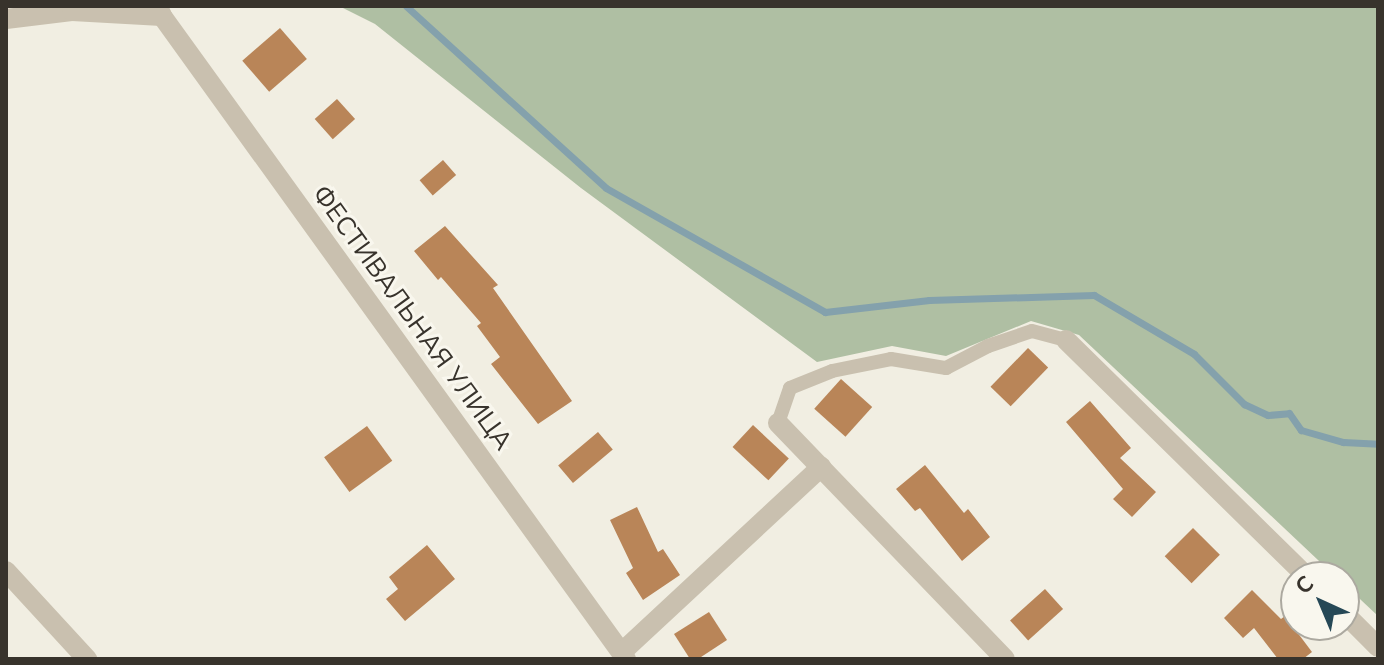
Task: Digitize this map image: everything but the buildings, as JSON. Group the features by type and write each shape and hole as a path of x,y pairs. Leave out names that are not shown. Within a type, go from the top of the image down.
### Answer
{"street":[{"path":"6,19 72,11 160,11"},
{"name":"ФЕСТИВАЛЬНАЯ УЛИЦА","path":"160,11 624,655"},
{"path":"1066,340 1291,561"},
{"path":"778,423 1005,659"},
{"path":"624,655 821,467"},
{"path":"6,571 87,659"},
{"path":"1360,629 1378,647"}],"lane":[{"path":"778,423 790,388 832,371 891,359 946,368 988,346 1032,331 1066,340"}],"green space":[{"path":"339,6 1378,6 1378,616 1360,599 1360,561 1319,561 1079,335 1031,321 946,356 892,346 817,362 581,188 375,24"}],"waterway":[{"path":"406,6 606,188 825,312 929,300 1094,295 1194,354 1244,404 1268,415 1289,413 1301,430 1343,442 1378,444"}]}
